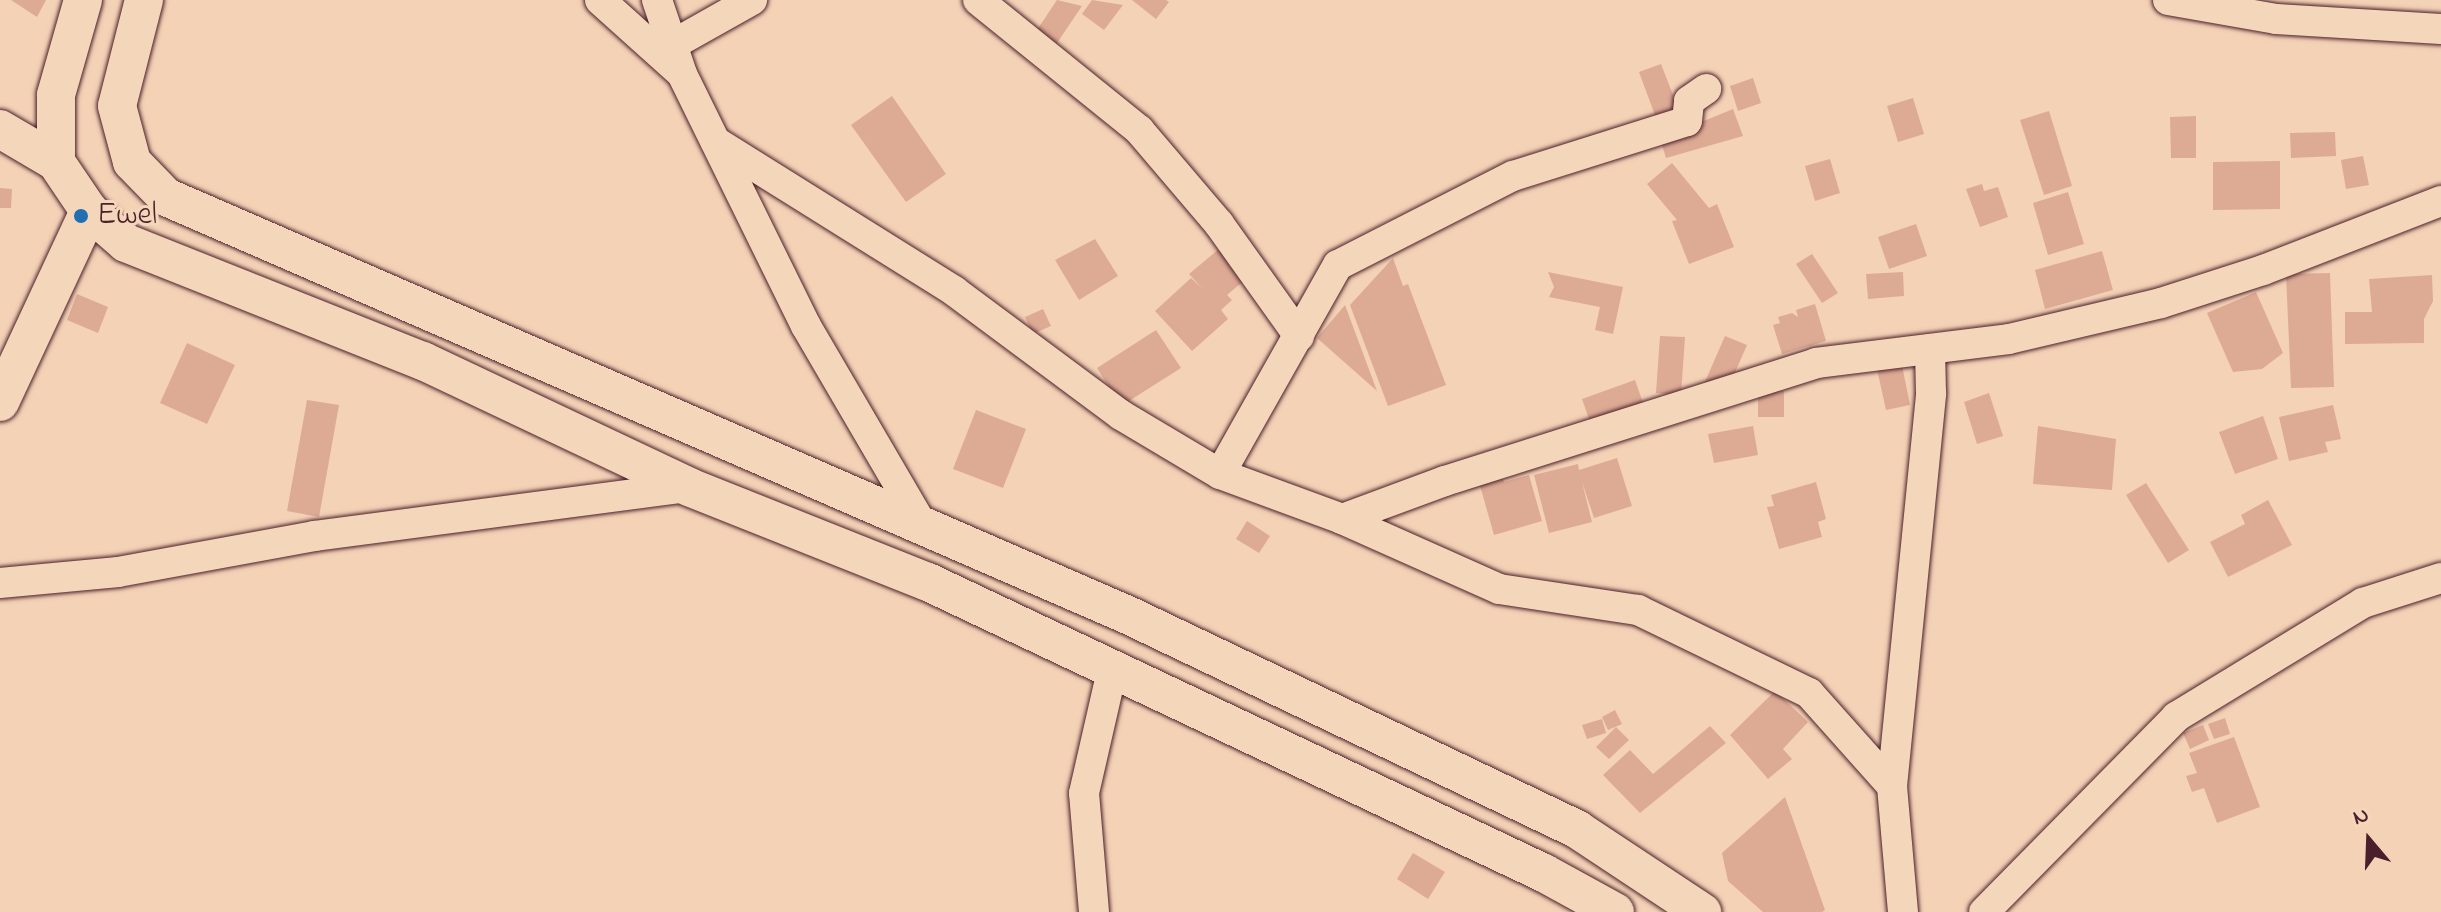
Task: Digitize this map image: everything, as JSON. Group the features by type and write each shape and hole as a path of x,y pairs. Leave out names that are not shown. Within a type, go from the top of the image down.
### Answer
{"street":[{"path":"56,162 56,95 83,0"},
{"path":"144,0 117,106 132,162 166,197 1130,616 1578,830 1702,912"},
{"path":"600,0 682,74"},
{"path":"657,0 682,74 806,326 921,523"},
{"path":"672,45 752,0"},
{"path":"978,0 1139,130 1219,224 1299,336"},
{"path":"2168,0 2276,19 2441,29"},
{"path":"1220,474 1338,265 1424,217 1513,176 1687,121 1689,101 1706,89"},
{"path":"0,129 56,162 89,211 126,243 423,361 689,487 928,582 1544,873 1615,912"},
{"path":"716,142 954,291 1121,415 1220,474 1342,519 1499,589 1638,610 1809,693 1892,786"},
{"path":"1342,519 1445,481 1816,363 2009,339 2161,303 2263,270 2441,201"},
{"path":"0,402 89,211"},
{"path":"1903,912 1892,786 1931,393 1930,349"},
{"path":"0,583 118,572 315,536 689,487"},
{"path":"1984,912 2176,717 2363,603 2441,579"},
{"path":"1094,912 1084,793 1112,671"}],"building":[{"path":"11,0 46,0 37,17"},
{"path":"1057,0 1082,6 1055,46 1035,33"},
{"path":"1092,0 1123,5 1104,30 1082,14"},
{"path":"1132,0 1166,0 1169,2 1156,19"},
{"path":"1661,64 1682,118 1659,126 1639,72"},
{"path":"1753,78 1761,103 1738,111 1730,86"},
{"path":"892,96 946,174 906,202 851,125"},
{"path":"1913,98 1924,134 1898,142 1887,106"},
{"path":"1733,109 1743,136 1666,158 1660,139"},
{"path":"2049,111 2072,186 2044,195 2020,120"},
{"path":"2196,116 2196,158 2171,158 2170,117"},
{"path":"2335,132 2336,156 2291,158 2290,133"},
{"path":"2363,156 2369,185 2346,189 2341,160"},
{"path":"1830,159 1840,193 1815,201 1805,166"},
{"path":"2280,161 2280,209 2213,210 2213,162"},
{"path":"1672,163 1709,208 1717,204 1734,247 1689,264 1672,221 1677,220 1647,184"},
{"path":"1982,184 1984,191 1998,187 2008,217 1980,227 1966,189"},
{"path":"0,188 12,189 11,208 0,208"},
{"path":"2068,192 2084,244 2048,255 2033,203"},
{"path":"1916,224 1927,256 1889,269 1878,237"},
{"path":"1095,239 1118,276 1079,300 1055,260"},
{"path":"1219,249 1246,279 1227,295 1232,300 1221,310 1228,319 1192,351 1155,311 1191,278 1202,288 1189,274"},
{"path":"2102,251 2113,290 2045,309 2035,270"},
{"path":"1812,254 1838,293 1822,303 1796,264"},
{"path":"1393,258 1403,286 1408,284 1446,385 1388,406 1350,305"},
{"path":"1548,272 1623,287 1613,334 1595,330 1600,307 1549,297 1554,287"},
{"path":"1903,272 1904,296 1868,299 1866,274"},
{"path":"2330,273 2334,387 2291,388 2286,274"},
{"path":"2432,275 2433,301 2424,319 2424,343 2345,344 2345,312 2372,312 2369,279"},
{"path":"2256,292 2283,353 2262,369 2233,372 2207,313"},
{"path":"77,294 108,307 98,333 67,320"},
{"path":"1815,304 1826,341 1782,354 1773,325 1780,323 1778,317 1792,313 1798,317 1796,310"},
{"path":"1345,305 1377,391 1317,338"},
{"path":"1043,309 1051,326 1033,334 1025,317"},
{"path":"1156,330 1181,368 1121,406 1097,368"},
{"path":"1660,336 1685,337 1681,395 1656,393"},
{"path":"1725,336 1747,345 1726,393 1704,384"},
{"path":"187,343 235,365 207,424 160,403"},
{"path":"1900,355 1910,405 1886,410 1875,360"},
{"path":"1635,380 1647,414 1594,433 1582,399"},
{"path":"1758,391 1784,391 1784,417 1758,417"},
{"path":"1989,393 2003,436 1977,444 1964,402"},
{"path":"307,400 339,405 319,517 287,511"},
{"path":"2333,405 2341,439 2325,442 2328,452 2289,461 2279,417"},
{"path":"976,410 1026,429 1003,488 953,469"},
{"path":"2263,416 2278,459 2235,474 2219,432"},
{"path":"1753,426 1758,455 1714,463 1708,434"},
{"path":"2038,426 2116,439 2112,490 2033,484"},
{"path":"1617,458 1632,506 1594,518 1582,482 1592,522 1549,533 1534,475 1578,464 1579,470"},
{"path":"1502,475 1504,482 1529,475 1542,521 1494,535 1479,482"},
{"path":"1816,482 1826,519 1818,522 1822,537 1779,549 1767,507 1774,506 1771,495"},
{"path":"2146,483 2189,550 2168,563 2126,495"},
{"path":"2268,500 2292,545 2228,577 2210,542 2245,524 2241,515"},
{"path":"1247,521 1270,536 1259,553 1236,539"},
{"path":"1775,691 1808,722 1783,749 1792,759 1768,779 1730,735"},
{"path":"1615,710 1622,724 1608,730 1602,717"},
{"path":"2225,718 2230,734 2214,739 2208,724"},
{"path":"1602,719 1606,733 1587,739 1582,725"},
{"path":"2203,725 2209,740 2190,749 2183,733"},
{"path":"1710,726 1726,743 1640,813 1603,775 1630,750 1653,774"},
{"path":"1616,727 1629,740 1609,759 1596,747"},
{"path":"2234,737 2260,807 2217,823 2204,788 2192,792 2186,776 2197,773 2189,753"},
{"path":"1785,797 1825,910 1822,912 1763,912 1728,881 1722,853"},
{"path":"1413,853 1445,872 1428,899 1397,879"}],"place":[{"name":"Ewel","path":"81,216"}]}
